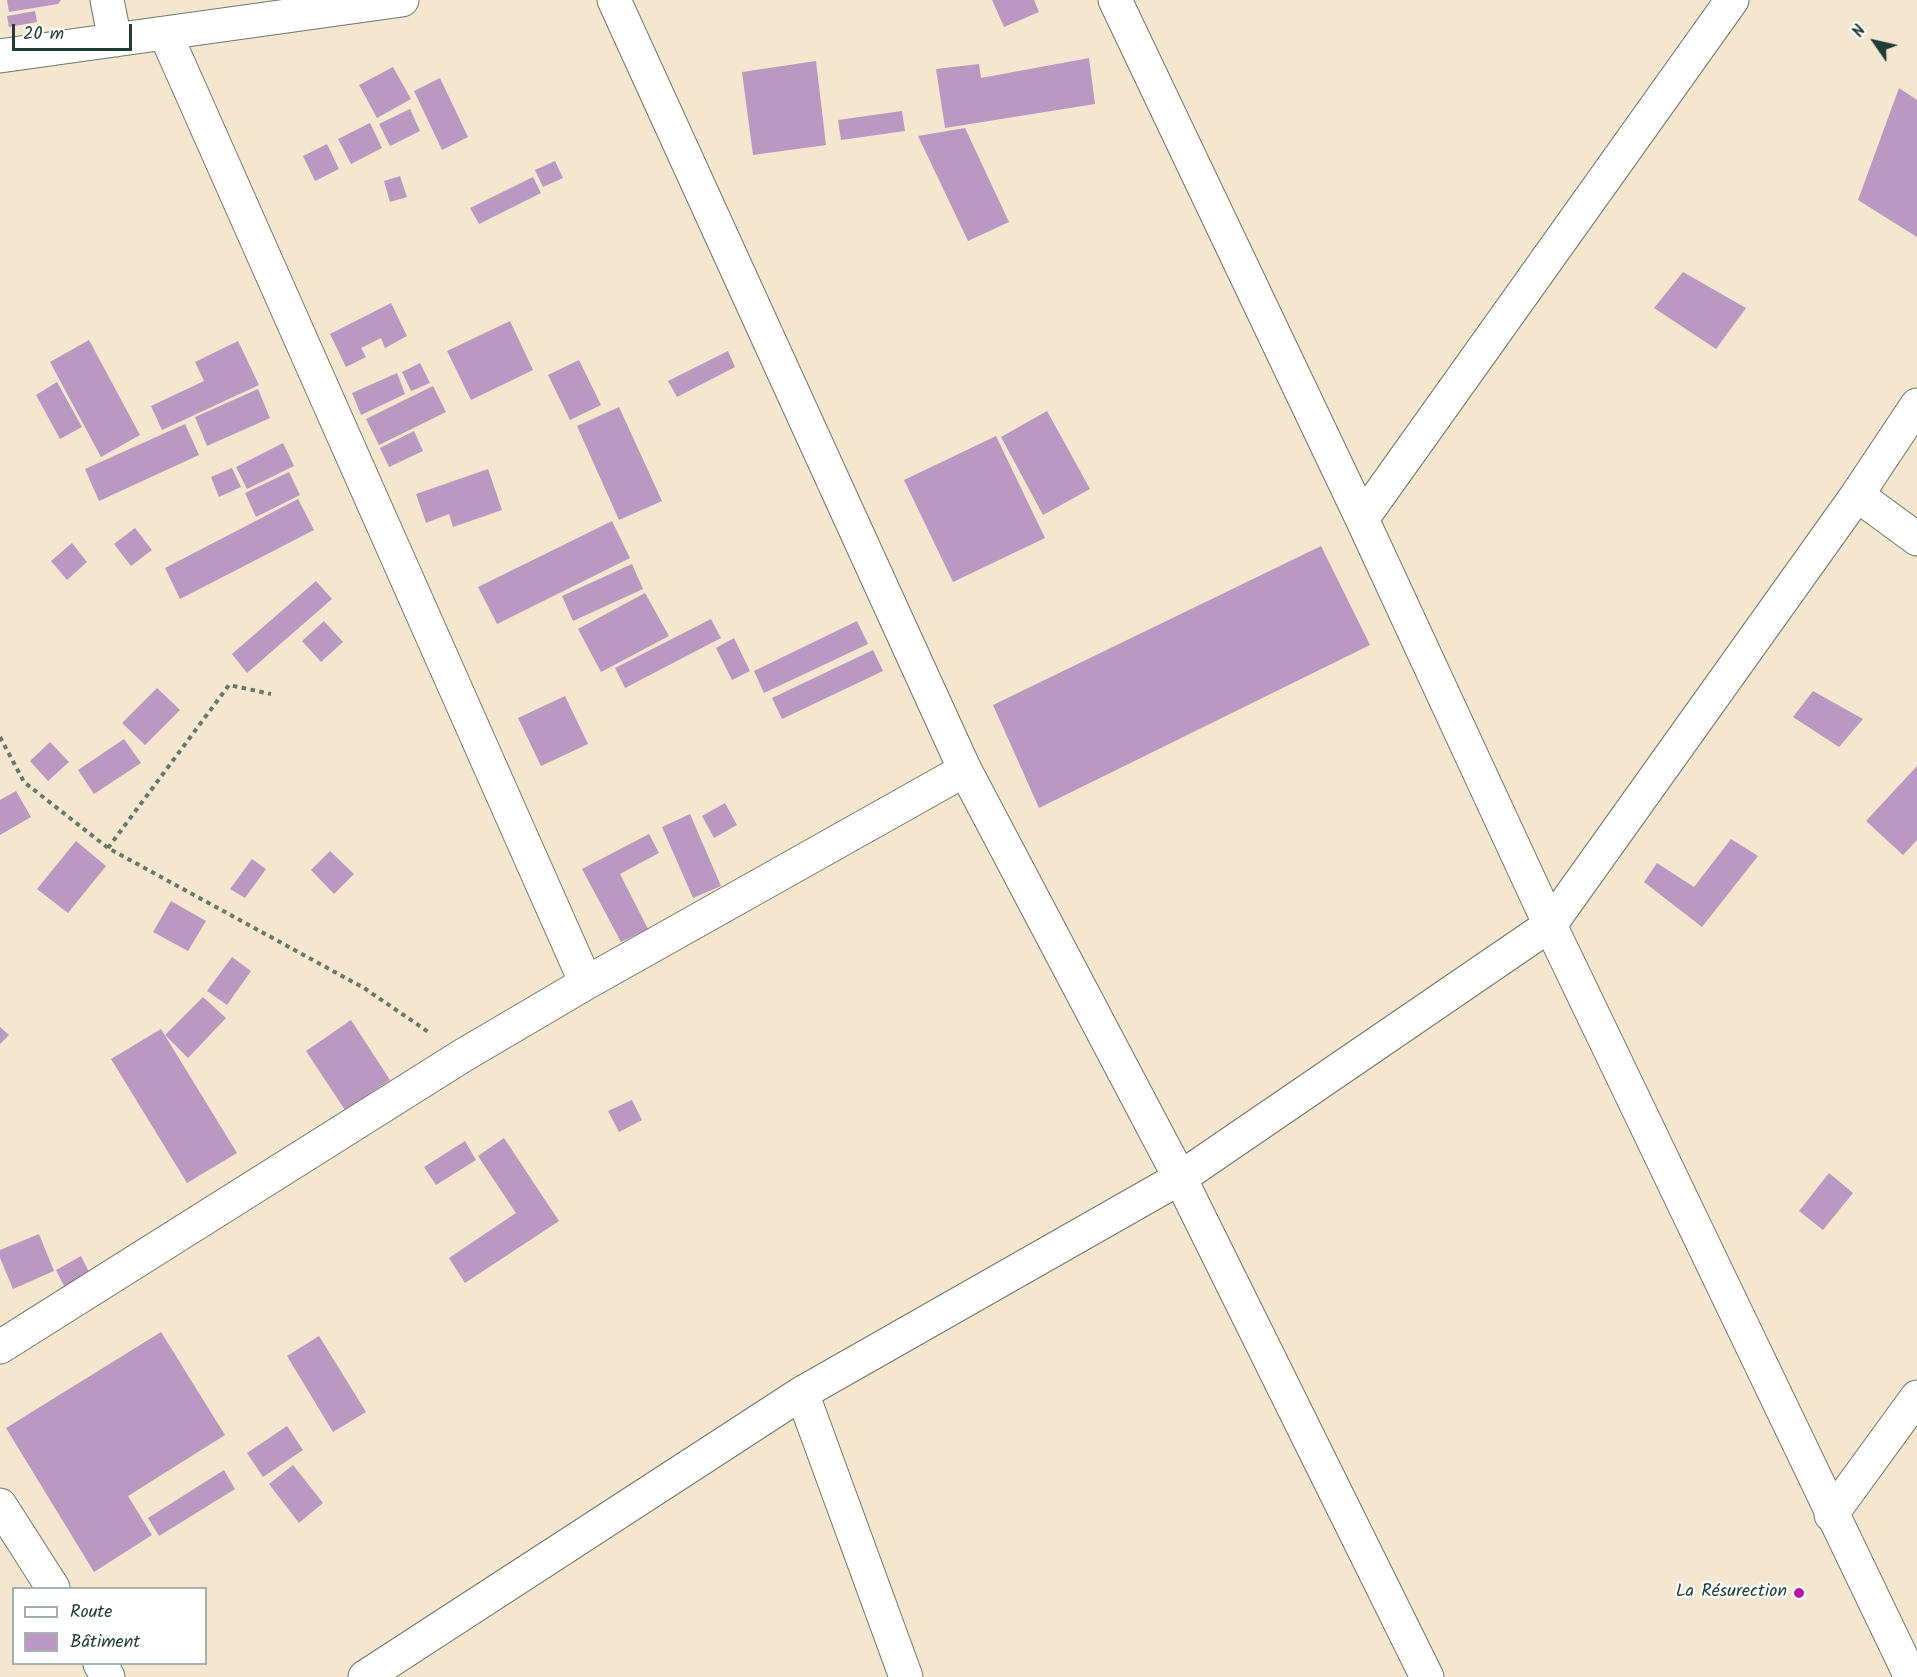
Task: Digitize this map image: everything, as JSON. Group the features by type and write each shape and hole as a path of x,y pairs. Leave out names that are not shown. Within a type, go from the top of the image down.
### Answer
{"street":[{"path":"107,0 115,40"},
{"path":"0,56 402,0"},
{"path":"614,0 965,770 1180,1178 1427,1677"},
{"path":"1115,0 1362,519 1550,925 1911,1677"},
{"path":"1362,519 1732,0"},
{"path":"165,33 586,982"},
{"path":"365,1677 802,1393 1180,1178 1550,925 1857,495 1917,405"},
{"path":"1857,495 1917,540"},
{"path":"0,1347 462,1056 586,982 965,770"},
{"path":"802,1393 906,1677"},
{"path":"1832,1515 1917,1397"},
{"path":"0,1505 52,1587"}],"path":[{"path":"108,848 229,685 271,694"},
{"path":"0,737 24,782 108,848 364,988 462,1056"}],"building":[{"path":"7,0 61,0 58,4 9,12"},
{"path":"992,0 1034,0 1039,12 1004,27"},
{"path":"35,11 37,22 9,27 7,16"},
{"path":"1089,58 1095,104 945,128 936,69 979,64 981,78"},
{"path":"816,61 826,145 753,155 742,72"},
{"path":"393,67 411,99 377,118 359,85"},
{"path":"440,78 468,137 442,150 414,91"},
{"path":"1899,88 1917,100 1917,237 1858,200"},
{"path":"410,109 420,131 390,146 379,124"},
{"path":"902,111 905,131 841,140 838,120"},
{"path":"370,123 382,148 351,164 338,139"},
{"path":"965,128 1009,222 968,241 918,136"},
{"path":"327,144 339,169 315,181 303,156"},
{"path":"555,161 563,178 543,187 535,170"},
{"path":"400,176 407,197 390,202 384,181"},
{"path":"533,177 541,193 479,224 470,208"},
{"path":"1683,272 1746,308 1716,349 1654,308"},
{"path":"391,303 407,336 385,348 381,338 361,348 366,357 346,367 330,334"},
{"path":"510,321 533,370 471,400 447,351"},
{"path":"89,340 140,435 101,457 50,362"},
{"path":"238,341 259,385 162,430 151,406 204,381 195,362"},
{"path":"728,351 735,367 677,397 668,381"},
{"path":"579,360 601,405 570,420 548,375"},
{"path":"420,363 430,383 411,391 402,372"},
{"path":"397,373 405,394 361,415 352,393"},
{"path":"57,382 82,427 60,439 36,395"},
{"path":"433,386 446,412 379,445 366,419"},
{"path":"258,389 270,418 207,446 195,417"},
{"path":"619,407 662,501 619,520 577,426"},
{"path":"1047,411 1090,489 1043,515 1001,437"},
{"path":"185,424 199,455 99,501 85,469"},
{"path":"414,431 423,451 389,467 380,448"},
{"path":"996,436 1045,538 953,582 904,480"},
{"path":"283,443 294,466 247,489 236,467"},
{"path":"232,468 241,487 219,497 211,477"},
{"path":"488,469 502,510 453,527 449,514 426,523 416,494"},
{"path":"289,472 300,495 256,517 245,493"},
{"path":"298,499 314,530 180,599 165,568"},
{"path":"612,521 630,558 497,624 478,587"},
{"path":"135,528 152,550 131,566 114,544"},
{"path":"72,543 87,562 67,580 51,561"},
{"path":"1321,546 1370,645 1039,808 993,705"},
{"path":"632,564 643,589 573,621 562,596"},
{"path":"316,581 332,599 247,673 232,654"},
{"path":"645,593 669,636 601,672 578,629"},
{"path":"711,619 721,638 625,688 615,668"},
{"path":"324,621 343,642 321,662 302,641"},
{"path":"857,621 868,644 764,693 754,671"},
{"path":"734,638 750,671 732,680 716,648"},
{"path":"873,650 883,671 782,719 772,698"},
{"path":"157,688 180,710 145,745 122,723"},
{"path":"1813,691 1863,719 1839,747 1793,717"},
{"path":"565,696 588,744 541,766 518,718"},
{"path":"124,739 141,763 94,794 78,770"},
{"path":"50,742 69,762 48,781 30,761"},
{"path":"1917,766 1917,840 1903,855 1866,821"},
{"path":"16,791 31,817 0,835 0,800"},
{"path":"725,803 737,825 714,838 702,816"},
{"path":"690,814 721,886 693,898 662,827"},
{"path":"649,834 659,853 620,874 648,929 621,942 582,869"},
{"path":"1731,839 1758,856 1702,927 1644,882 1657,863 1694,887"},
{"path":"76,841 106,866 68,913 37,889"},
{"path":"330,851 354,874 334,894 311,870"},
{"path":"252,859 266,869 245,898 230,889"},
{"path":"171,901 206,921 188,951 153,932"},
{"path":"232,957 251,971 227,1005 207,991"},
{"path":"203,997 226,1018 188,1058 165,1035"},
{"path":"351,1020 390,1080 345,1110 306,1051"},
{"path":"0,1027 9,1035 0,1044"},
{"path":"161,1029 237,1153 187,1183 111,1059"},
{"path":"632,1100 642,1120 619,1132 608,1111"},
{"path":"504,1138 559,1221 465,1283 449,1258 516,1213 478,1156"},
{"path":"465,1141 476,1160 436,1185 424,1167"},
{"path":"1829,1173 1853,1193 1823,1230 1799,1211"},
{"path":"39,1234 54,1271 13,1289 0,1258 0,1250"},
{"path":"81,1256 91,1276 66,1290 56,1270"},
{"path":"161,1332 225,1435 128,1496 152,1535 94,1572 6,1428"},
{"path":"319,1336 366,1412 333,1432 287,1356"},
{"path":"287,1426 303,1450 263,1477 247,1453"},
{"path":"293,1465 323,1503 299,1523 269,1484"},
{"path":"224,1470 235,1489 159,1536 148,1518"}],"place":[{"name":"La Résurection","path":"1799,1593"}]}
